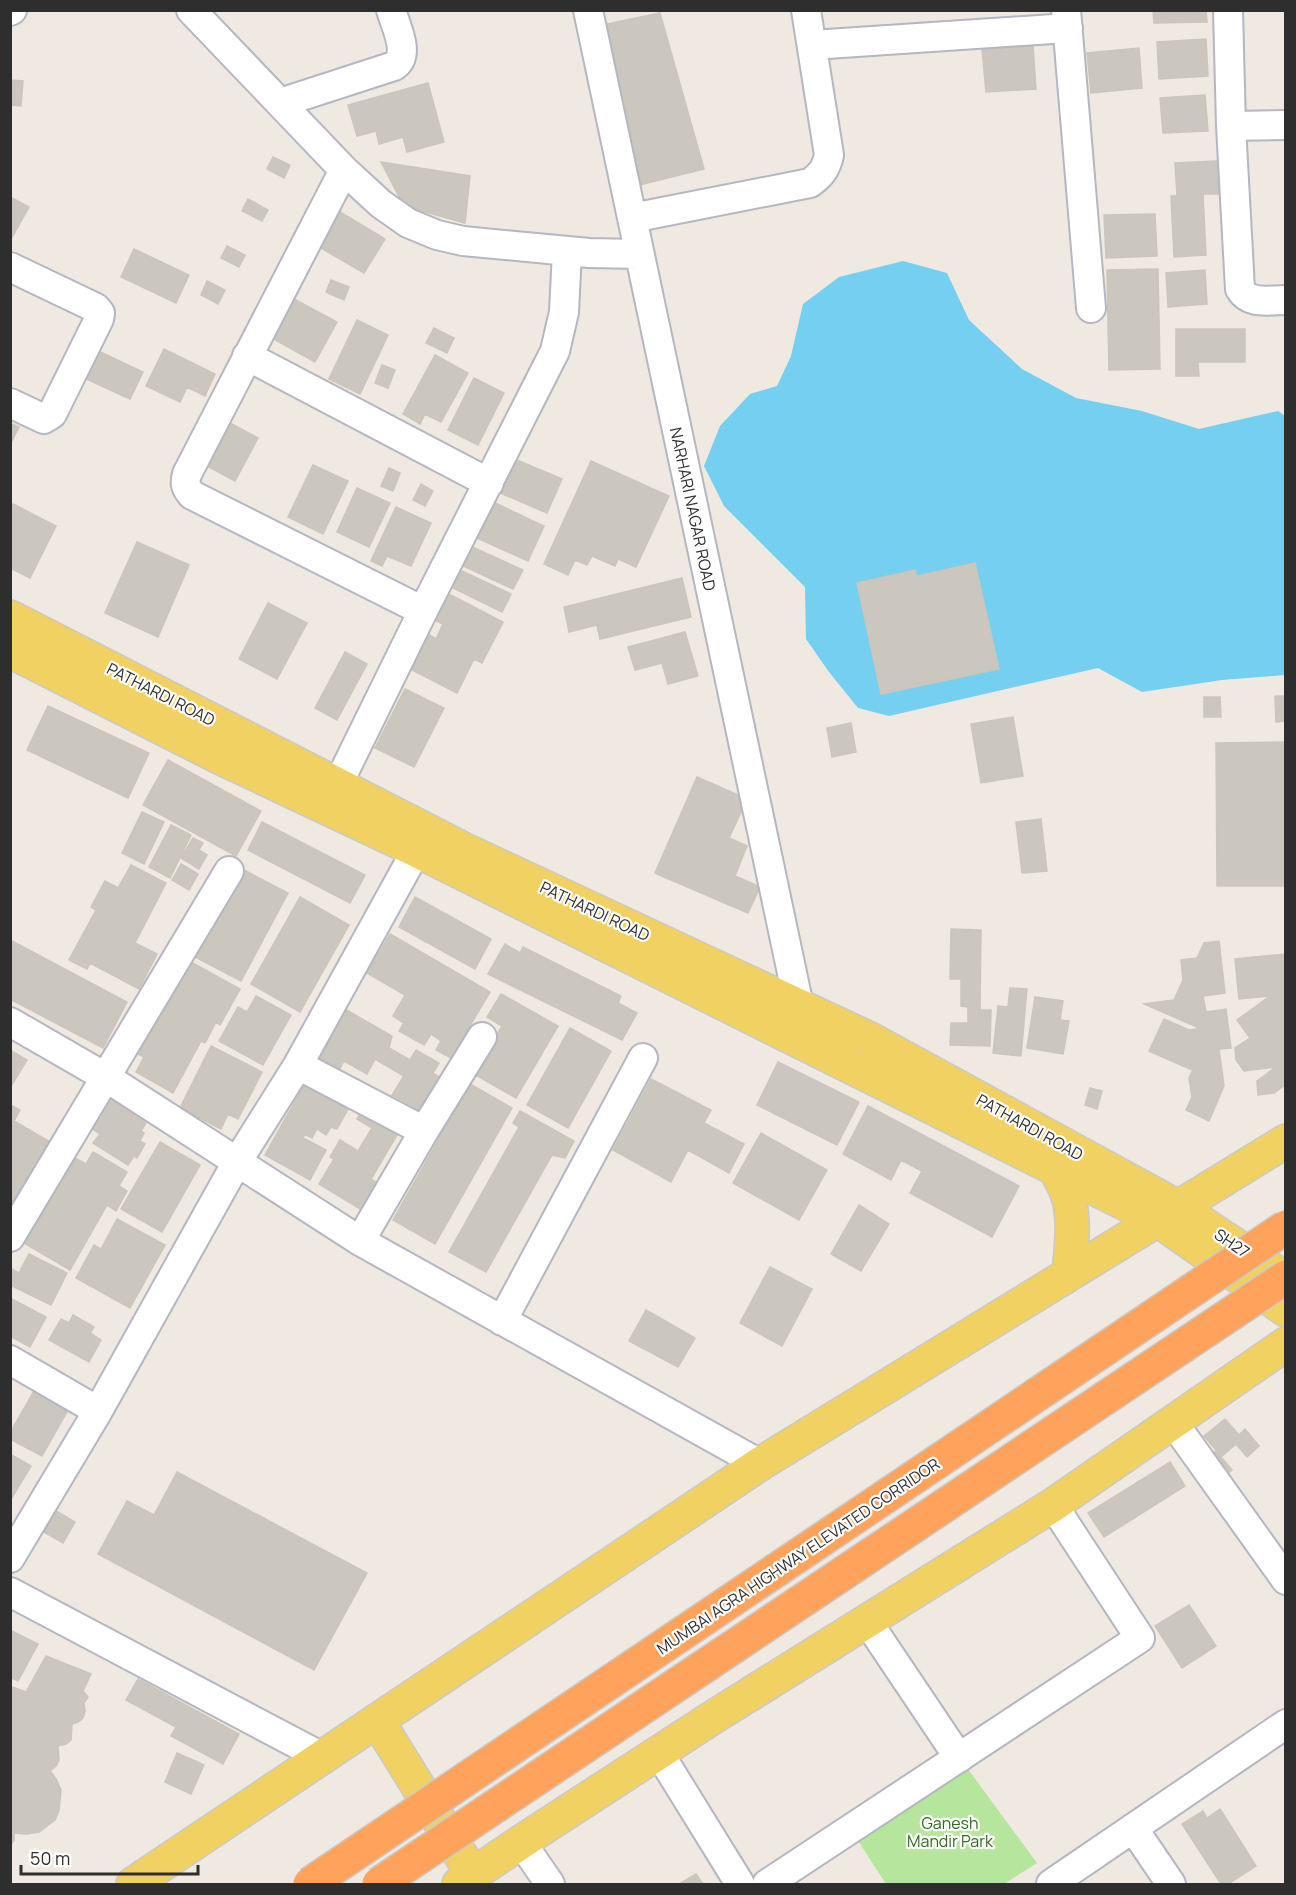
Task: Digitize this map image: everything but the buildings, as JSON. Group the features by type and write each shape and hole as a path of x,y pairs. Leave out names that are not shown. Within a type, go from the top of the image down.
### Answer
{"highway":[{"name":"MUMBAI AGRA HIGHWAY ELEVATED CORRIDOR","path":"310,1884 1286,1227"},
{"path":"379,1884 1286,1278"}],"main road":[{"name":"PATHARDI ROAD","path":"10,617 338,784 422,840 870,1039 1168,1214"},
{"path":"12,657 219,757 422,840 793,1039 1055,1169 1168,1214 1286,1310"},
{"path":"134,1884 760,1464 1286,1141"},
{"path":"1055,1169 1068,1199 1071,1215 1069,1274"},
{"name":"SH27","path":"1168,1214 1286,1278"},
{"path":"377,1720 466,1880 658,1753 1053,1505 1286,1344"}],"street":[{"path":"191,10 344,170 381,204 408,223 437,235 463,241 567,251 639,254"},
{"path":"279,103 394,66 400,62 402,49 392,10"},
{"name":"NARHARI NAGAR ROAD","path":"588,10 799,1006"},
{"path":"632,218 810,183 819,176 826,167 828,155 806,10"},
{"path":"1228,10 1231,126 1240,289 1244,296 1252,300 1286,300"},
{"path":"812,45 1067,20 1091,308"},
{"path":"1231,126 1286,124"},
{"path":"344,170 184,482 186,489 192,495 423,611"},
{"path":"338,784 555,351 564,312 567,251"},
{"path":"10,267 96,308 100,313 52,414 44,418 36,416 10,403"},
{"path":"247,356 489,483"},
{"path":"10,1558 98,1411 237,1162 298,1065 422,840"},
{"path":"10,1237 229,871"},
{"path":"793,1039 799,1006"},
{"path":"10,1022 107,1078 360,1241 760,1464"},
{"path":"360,1241 423,1131 482,1036"},
{"path":"502,1322 643,1058"},
{"path":"298,1065 423,1131"},
{"path":"10,1359 98,1411"},
{"path":"1173,1422 1286,1580"},
{"path":"767,1884 1140,1638 1053,1505"},
{"path":"10,1592 322,1757"},
{"path":"867,1621 959,1758"},
{"path":"1050,1884 1286,1724"},
{"path":"658,1753 740,1884"},
{"path":"1133,1828 1171,1884"},
{"path":"521,1842 550,1884"}],"green space":[{"name":"Ganesh Mandir Park","path":"962,1761 1037,1863 1004,1884 886,1884 853,1833"}],"water":[{"path":"903,261 947,273 969,320 1022,369 1076,398 1142,411 1199,429 1278,411 1285,416 1285,675 1222,680 1142,692 1098,668 889,716 858,708 806,639 805,587 724,506 704,466 720,426 750,394 777,386 791,356 803,304 839,277"}]}
